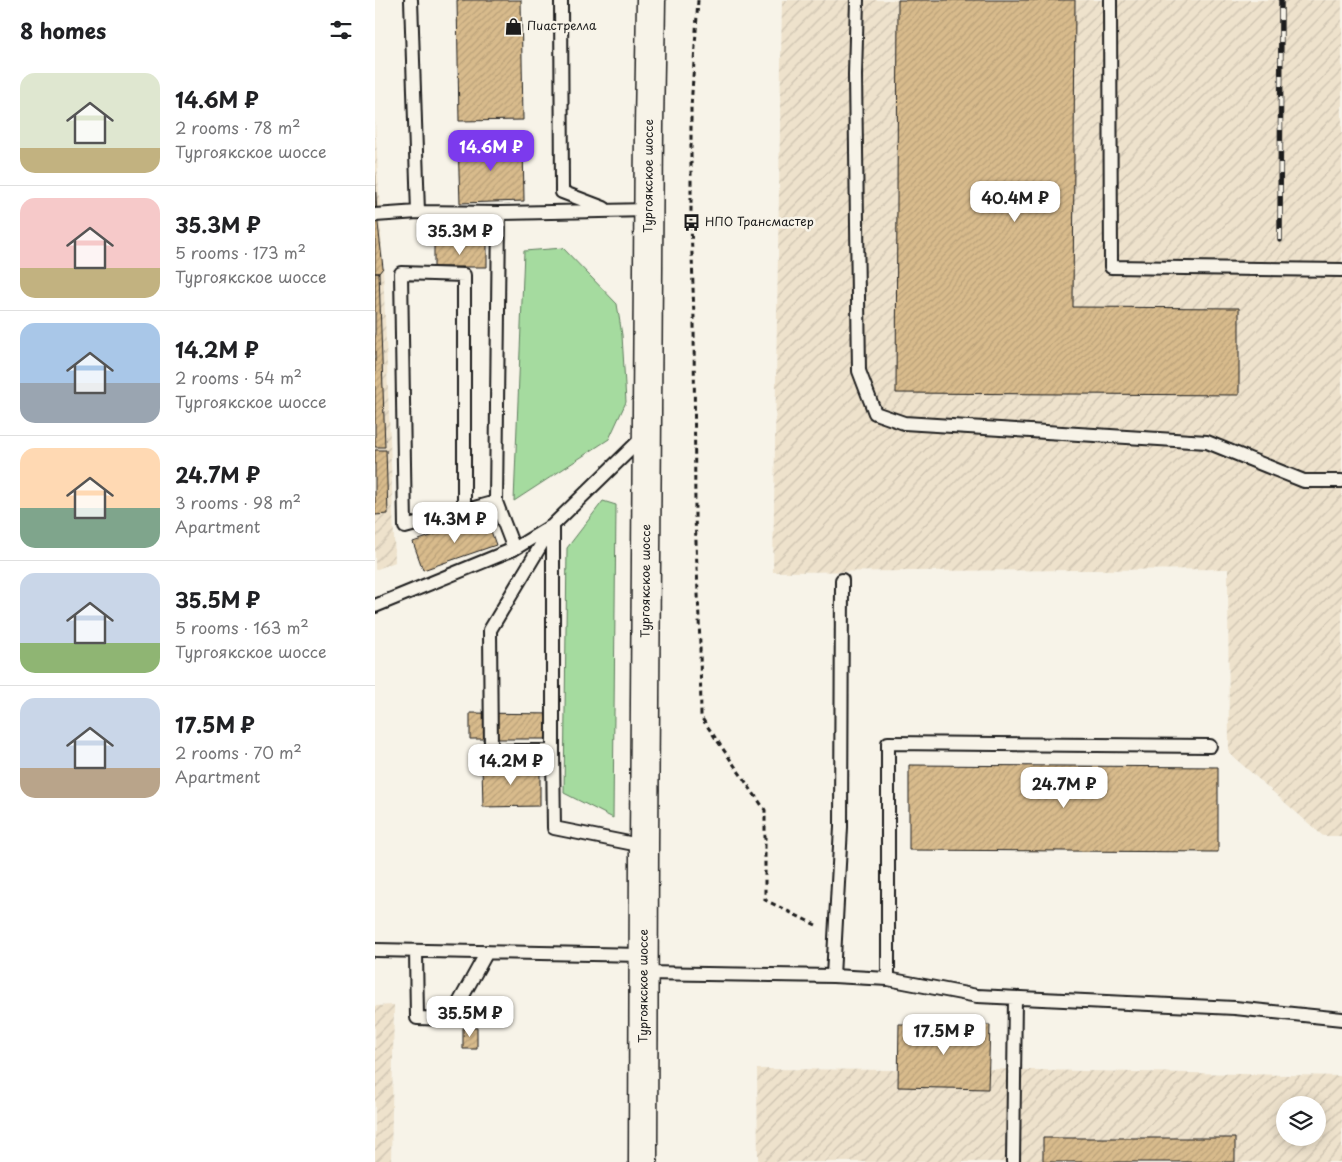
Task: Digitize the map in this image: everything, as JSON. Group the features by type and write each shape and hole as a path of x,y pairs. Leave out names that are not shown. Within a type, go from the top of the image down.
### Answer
{"main road":[{"name":"Тургоякское шоссе","path":"643,1162 643,846 651,0"}],"lane":[{"path":"411,0 418,212"},
{"path":"561,0 562,192 611,211"},
{"path":"857,0 855,76 859,371 875,413 904,423 1207,442 1304,481 1342,481"},
{"path":"1110,0 1111,267 1342,270"},
{"path":"375,215 418,212 499,213 649,210"},
{"path":"499,213 496,502 514,549"},
{"path":"464,510 464,275 401,273 405,527 496,502"},
{"path":"375,606 514,549 553,525 647,432"},
{"path":"553,525 490,630 491,751 553,751"},
{"path":"553,525 554,828 643,846"},
{"path":"833,976 841,827 842,580"},
{"path":"888,979 888,743 1210,746"},
{"path":"375,950 487,952 888,979 977,996 1235,1008 1342,1019"},
{"path":"416,951 417,1018 450,1019 487,952"},
{"path":"1013,1162 1015,998"}],"path":[{"path":"698,0 691,108 691,222 694,319 695,516 701,718 765,810 765,900 835,935"}],"shaded area":[{"path":"782,0 1342,0 1342,836 1323,836 1229,753 1228,569 773,572"},
{"path":"375,120 395,562 375,570"},
{"path":"394,1005 391,1162 375,1162 375,1006"},
{"path":"757,1069 898,1070 898,1087 988,1089 989,1069 1342,1076 1342,1162 758,1162"}],"green space":[{"path":"563,248 617,304 622,335 626,402 609,439 514,501 524,251"},
{"path":"603,501 616,505 613,818 564,793 567,548"}],"building":[{"path":"457,0 521,0 523,120 459,121"},
{"path":"898,0 1075,0 1073,307 1239,308 1239,395 896,393"},
{"path":"523,141 524,201 460,203 458,143"},
{"path":"375,175 383,268 379,273 375,273"},
{"path":"434,244 487,244 487,267 434,267"},
{"path":"375,273 379,273 385,447 375,447"},
{"path":"375,450 386,450 388,514 375,515"},
{"path":"486,517 496,545 423,570 413,542"},
{"path":"470,713 555,714 554,739 470,739"},
{"path":"540,765 540,806 483,807 482,766"},
{"path":"909,765 1218,767 1218,852 909,850"},
{"path":"899,1024 990,1025 988,1089 898,1087"},
{"path":"463,1028 477,1028 477,1049 463,1049"},
{"path":"1043,1138 1235,1138 1235,1162 1043,1162"}],"railway":[{"path":"1280,240 1281,0"}],"place":[{"name":"Пиастрелла","path":"513,26"},
{"name":"НПО Трансмастер","path":"691,222"}]}
